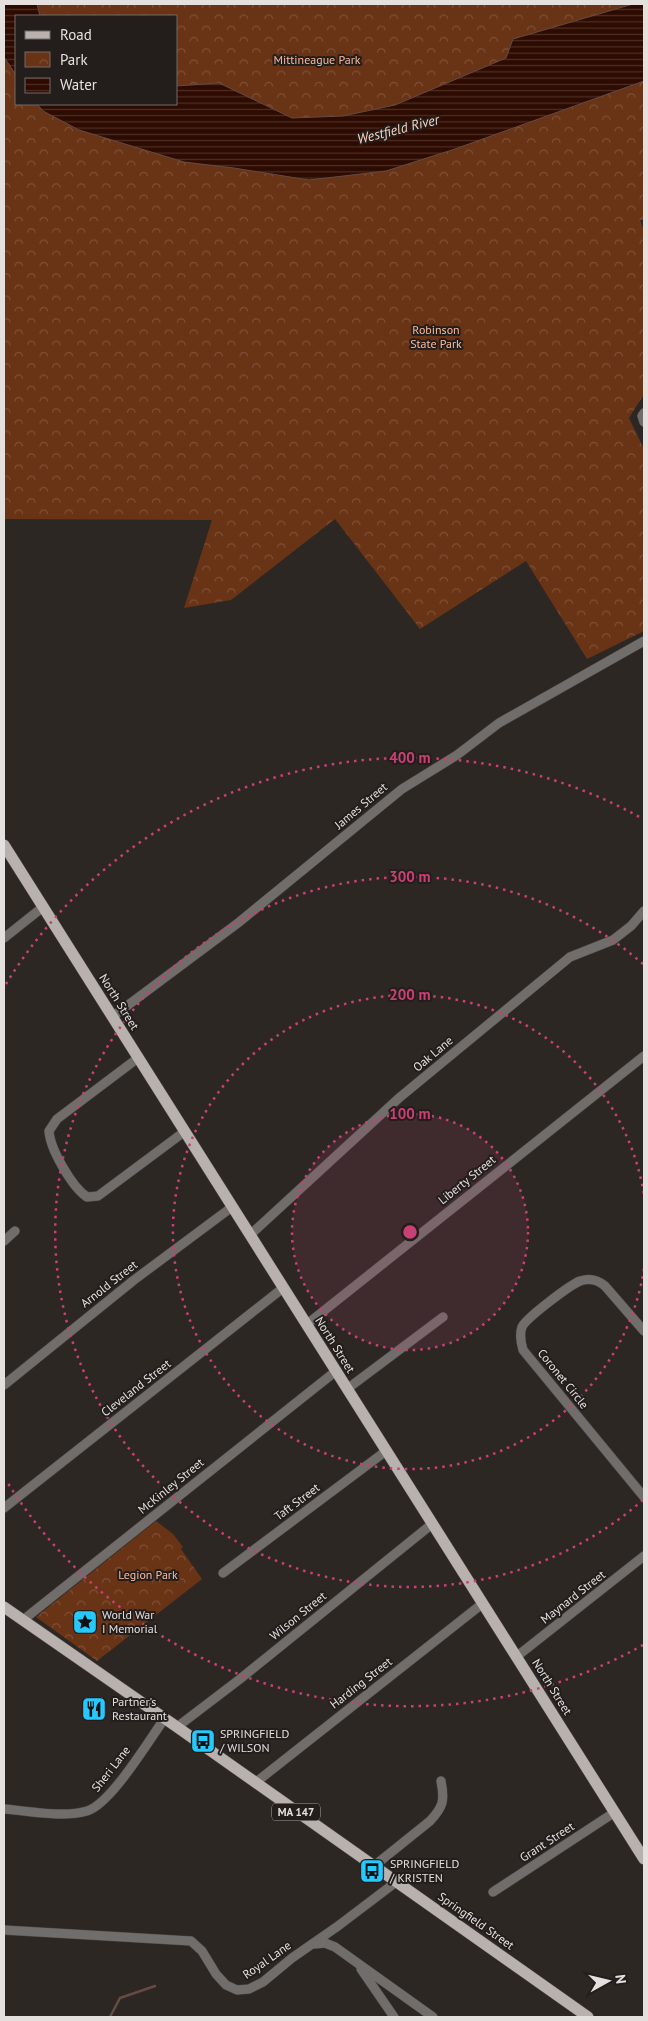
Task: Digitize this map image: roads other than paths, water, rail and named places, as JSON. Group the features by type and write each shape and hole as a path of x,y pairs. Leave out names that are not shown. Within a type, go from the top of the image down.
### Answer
{"main road":[{"name":"North Street","path":"4,845 644,1859"},
{"name":"Springfield Street","path":"4,1607 165,1718 588,2017"}],"street":[{"path":"644,413 642,416 644,422"},
{"name":"James Street","path":"112,1017 253,912 402,789 457,755 499,723 644,641"},
{"path":"4,938 43,907"},
{"name":"Oak Lane","path":"250,1235 399,1098 563,963 577,953 613,940 631,926 644,911"},
{"name":"Liberty Street","path":"306,1324 644,1056"},
{"path":"138,1058 52,1124 49,1131 51,1146 77,1187 88,1197 98,1196 184,1132"},
{"name":"Arnold Street","path":"4,1385 134,1280 232,1207"},
{"path":"4,1241 15,1231"},
{"name":"Coronet Circle","path":"644,1332 612,1292 598,1280 591,1280 580,1281 542,1309 523,1326 521,1335 523,1350 644,1497"},
{"name":"Cleveland Street","path":"4,1508 283,1288"},
{"path":"347,1389 443,1317"},
{"name":"McKinley Street","path":"23,1620 336,1371"},
{"name":"Taft Street","path":"223,1573 386,1451"},
{"name":"Wilson Street","path":"177,1727 432,1524"},
{"name":"Maynard Street","path":"516,1658 644,1556"},
{"name":"Harding Street","path":"255,1783 482,1604"},
{"name":"Sheri Lane","path":"4,1809 69,1814 90,1810 103,1801 116,1787 165,1718"},
{"path":"374,1866 430,1821 437,1813 442,1806 444,1795 442,1782"},
{"name":"Grant Street","path":"493,1892 615,1812"},
{"name":"Royal Lane","path":"4,1930 191,1941 202,1951 221,1981 229,1987 240,1991 255,1986 396,1882"},
{"path":"312,1945 330,1944 433,2017"},
{"path":"356,1963 394,2017"}],"water":[{"path":"4,4 37,4 40,15 15,15 15,74 4,57"},
{"name":"Westfield River","path":"633,4 644,4 644,81 455,149 386,171 309,180 184,162 79,130 43,111 38,105 178,105 178,86 219,83 292,118 343,116 395,105 506,58 513,39"}],"waterway":[{"path":"110,2017 120,1998 155,1986"}],"place":[{"name":"World War I Memorial","path":"85,1622"},
{"name":"Partner's Restaurant","path":"94,1709"},
{"name":"SPRINGFIELD / WILSON","path":"203,1741"},
{"name":"SPRINGFIELD / KRISTEN","path":"372,1871"}],"park label":[{"name":"Mittineague Park","path":"317,60"},
{"name":"Robinson State Park","path":"436,337"},
{"name":"Legion Park","path":"148,1575"}]}
